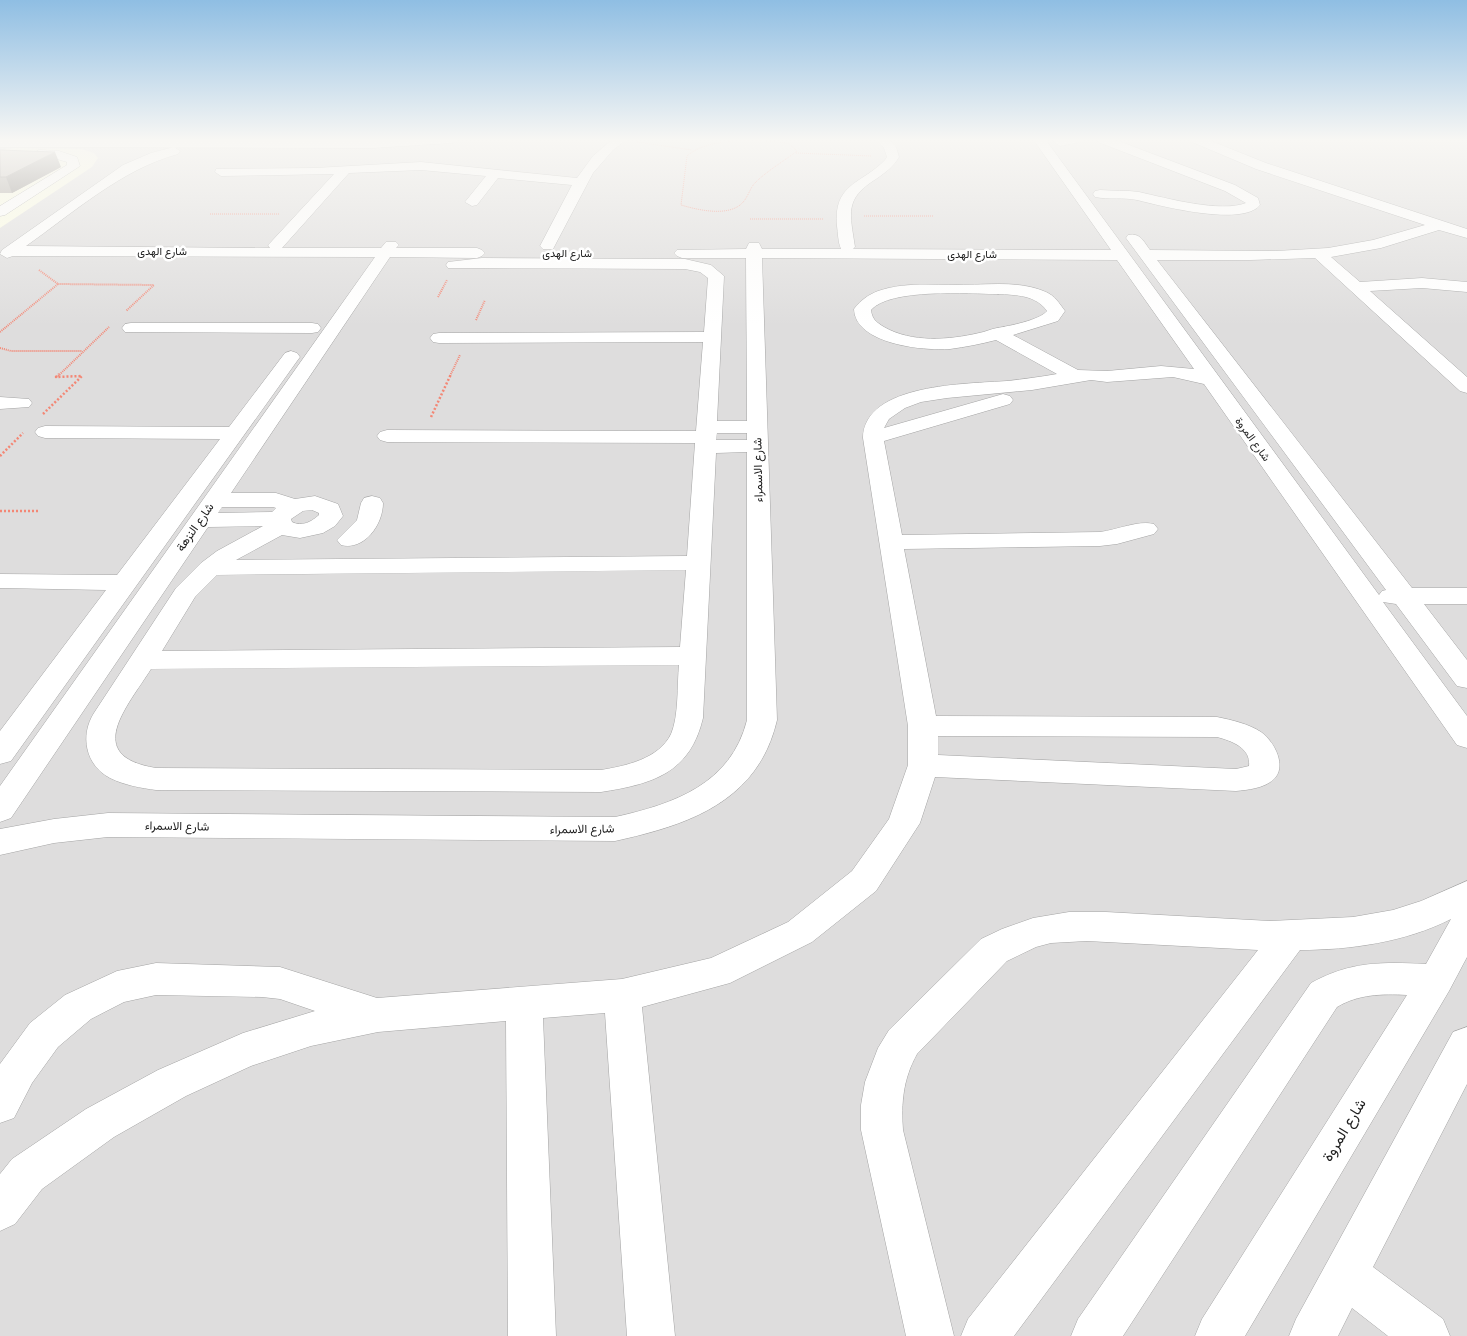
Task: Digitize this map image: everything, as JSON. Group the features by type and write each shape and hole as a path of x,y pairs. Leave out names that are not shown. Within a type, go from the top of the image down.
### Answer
{"street":[{"path":"0,212 18,201"},
{"path":"4,250 63,201"},
{"path":"4,250 31,237 81,201"},
{"path":"276,245 316,201"},
{"name":"شارع الهدى","path":"567,246 543,246 570,201"},
{"path":"845,201 843,207 848,247"},
{"name":"شارع المروة","path":"1091,201 1127,245 1162,276 1467,679"},
{"name":"شارع المروة","path":"1105,201 1127,245 1138,276 1467,738"},
{"path":"1164,201 1225,210 1242,210 1253,205 1253,201"},
{"path":"1365,201 1467,234"},
{"path":"1393,201 1467,225"},
{"name":"شارع الهدى","path":"1191,251 1321,244 1365,236 1419,219"},
{"name":"شارع الهدى","path":"4,250 378,253 754,250 1073,251 1127,245 1191,251 1318,253 1368,246 1438,225"},
{"name":"شارع الهدى","path":"31,237 47,242 71,244 276,245 378,253 489,246"},
{"path":"1073,251 1092,240 1127,245 1155,240 1191,251"},
{"name":"شارع الهدى","path":"665,246 754,250 848,247 1073,251"},
{"name":"شارع الاسمراء","path":"0,842 54,830 108,825 615,829 653,822 688,808 718,790 741,768 755,744 762,720 754,250"},
{"path":"0,264 65,251"},
{"path":"1073,251 1138,276"},
{"path":"1162,276 1191,251"},
{"path":"326,252 335,256 348,267"},
{"name":"شارع النزهة","path":"0,753 312,328 378,253"},
{"name":"شارع النزهة","path":"0,810 214,500 378,253"},
{"path":"1318,253 1467,387"},
{"path":"348,540 370,513 329,520 332,512 330,509 322,504 308,504 285,517 210,568 185,593 104,720 99,735 100,748 107,760 119,770 136,776 156,779 601,781 628,777 653,767 672,753 684,736 689,718 716,276 712,272 696,265 482,263 454,265"},
{"path":"1356,287 1413,283 1467,287"},
{"path":"997,333 1052,317 1056,310 1054,304 1046,298 1017,290 909,290 886,294 868,301 862,307 860,315 872,330 885,336 920,344 958,343 997,333 1083,376"},
{"path":"122,322 312,328"},
{"path":"439,338 713,337"},
{"path":"1083,376 1088,370 1095,367 1174,355 1183,351 1186,345"},
{"path":"0,1209 14,1178 100,1123 172,1082 243,1051 311,1029 378,1015 622,994 717,972 800,932 864,881 904,823 923,765 923,726 873,438 872,428 878,418 889,408 904,401 944,393 1028,385 1083,376 1108,376 1163,370 1191,372 1211,380"},
{"path":"0,403 22,403"},
{"path":"43,423 235,433"},
{"path":"387,436 757,436"},
{"path":"214,500 276,500 285,517"},
{"path":"200,520 285,517"},
{"path":"892,542 1100,539 1146,529"},
{"path":"210,568 698,563"},
{"path":"0,581 125,583"},
{"path":"1366,596 1467,596"},
{"path":"142,660 693,656"},
{"path":"923,726 1217,728 1234,731 1250,739 1261,749 1266,761 1262,772 1252,778 1236,780 923,765"},
{"path":"930,1336 882,1130 881,1105 885,1082 892,1061 903,1042 994,950 1032,932 1070,925 1289,937 1337,934 1382,927 1423,915 1467,895"},
{"name":"شارع المروة","path":"1219,1336 1436,980 1467,923"},
{"path":"985,1336 1289,937"},
{"path":"0,1104 18,1070 44,1035 78,1006 117,987 156,979 262,981 280,983 378,1015"},
{"path":"1095,1336 1324,995 1341,985 1362,979 1436,980"},
{"path":"622,994 651,1336"},
{"path":"524,1003 532,1336"},
{"path":"1313,1336 1467,1045"},
{"path":"1346,1275 1426,1336"}],"path":[{"path":"679,201 688,208 727,210 744,201"},
{"path":"210,214 304,214"},
{"path":"750,219 933,216"},
{"path":"24,258 58,284 154,285 122,322 83,351 56,377 82,376 43,423"},
{"path":"0,332 58,284"},
{"path":"423,436 468,338"},
{"path":"0,348 11,351 83,351"},
{"path":"0,456 24,432"},
{"path":"0,511 40,511"}],"shaded area":[{"path":"0,201 1467,201 1467,1336 0,1336"},
{"path":"0,201 40,201 0,228"}]}
